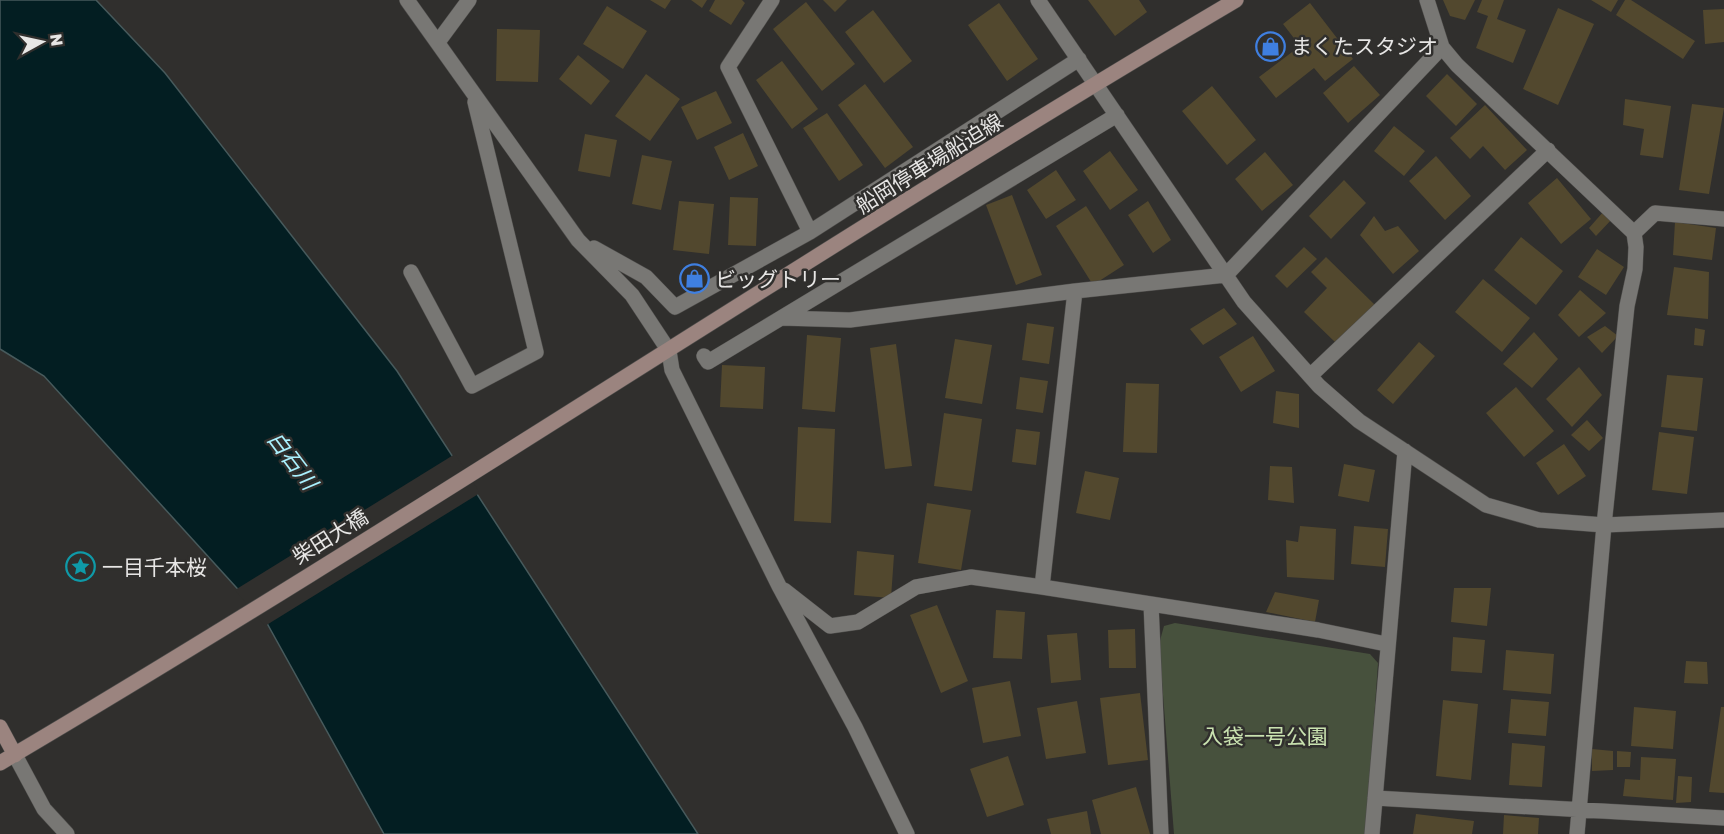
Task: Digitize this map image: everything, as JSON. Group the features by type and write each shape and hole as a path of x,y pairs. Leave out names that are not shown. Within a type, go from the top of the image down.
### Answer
{"main road":[{"name":"船岡停車場船迫線","path":"647,365 1096,84 1236,0"},
{"name":"柴田大橋","path":"15,754 647,365"},
{"path":"0,727 15,754 0,763"}],"street":[{"path":"407,0 578,240 632,295 669,351 672,370 779,586 855,727 907,834"},
{"path":"438,42 470,0"},
{"path":"772,0 728,67 810,232"},
{"path":"1038,0 1244,302 1310,376 1359,422 1486,505 1539,520 1604,525 1724,520"},
{"path":"1427,0 1442,47 1457,65 1634,233 1635,269 1627,306 1604,525 1577,834"},
{"path":"781,318 850,320 1075,291 1226,275 1442,47"},
{"path":"578,240 646,277 675,307 810,232 1079,59"},
{"path":"411,272 472,386 536,352 473,93"},
{"path":"704,356 708,362 1117,115"},
{"path":"1310,376 1548,150"},
{"path":"1634,233 1655,213 1724,219"},
{"path":"1041,588 1075,291"},
{"path":"1372,834 1386,644 1405,451"},
{"path":"779,586 830,626 858,622 916,587 970,577 1318,630 1386,644"},
{"path":"1151,604 1161,834"},
{"path":"15,754 44,809 67,834"},
{"path":"1375,798 1724,818"}],"green space":[{"name":"入袋一号公園","path":"1175,623 1370,654 1378,663 1366,834 1174,834 1159,644 1164,626"}],"water":[{"name":"白石川","path":"0,0 96,0 165,73 397,371 698,834 384,834 264,618 44,376 0,349"}],"pier":[{"path":"455,454 480,493 265,626 235,590"}],"building":[{"path":"650,0 671,0 665,9"},
{"path":"691,0 707,0 702,8"},
{"path":"715,0 742,0 745,3 731,25 709,11"},
{"path":"823,0 847,0 835,12"},
{"path":"1088,0 1139,0 1147,12 1115,36"},
{"path":"1443,0 1475,0 1465,20 1450,16"},
{"path":"1482,0 1504,0 1497,19 1526,30 1513,63 1476,48 1488,16 1477,12"},
{"path":"1591,0 1618,0 1611,12"},
{"path":"1625,0 1631,0 1695,41 1683,59 1616,15"},
{"path":"806,2 855,64 822,91 773,29"},
{"path":"999,3 1038,59 1007,81 968,25"},
{"path":"1310,3 1353,59 1325,81 1314,68 1276,98 1259,77 1300,46 1283,24"},
{"path":"607,6 647,31 623,69 583,44"},
{"path":"1558,8 1594,24 1558,105 1523,89"},
{"path":"1724,9 1724,42 1705,44 1703,10"},
{"path":"873,10 912,61 884,83 845,32"},
{"path":"497,29 540,30 538,82 496,81"},
{"path":"578,55 610,81 591,105 559,79"},
{"path":"782,61 818,109 792,129 756,80"},
{"path":"1354,66 1380,95 1348,123 1323,93"},
{"path":"646,74 680,99 650,141 615,116"},
{"path":"1447,74 1477,104 1456,126 1426,96"},
{"path":"865,84 913,147 885,168 838,105"},
{"path":"1212,86 1256,140 1227,165 1182,111"},
{"path":"716,91 732,123 697,140 681,107"},
{"path":"1625,99 1671,106 1663,158 1640,155 1644,129 1623,125"},
{"path":"1692,104 1724,108 1709,194 1679,190"},
{"path":"1485,105 1527,150 1505,170 1483,146 1470,159 1450,138"},
{"path":"827,113 863,165 839,181 803,128"},
{"path":"1394,126 1425,151 1404,176 1374,151"},
{"path":"743,133 758,166 729,180 714,147"},
{"path":"585,134 617,140 610,177 578,171"},
{"path":"1110,151 1138,190 1110,210 1083,171"},
{"path":"1265,152 1293,185 1262,211 1235,179"},
{"path":"642,155 672,161 661,210 632,204"},
{"path":"1436,156 1471,196 1445,220 1409,181"},
{"path":"1056,170 1076,200 1046,219 1027,190"},
{"path":"1557,178 1591,219 1561,244 1528,203"},
{"path":"1344,180 1366,203 1331,239 1309,216"},
{"path":"1012,195 1042,275 1016,285 986,205"},
{"path":"730,197 758,198 756,246 728,245"},
{"path":"679,201 714,204 709,254 673,250"},
{"path":"1148,201 1171,240 1153,253 1128,215"},
{"path":"1086,206 1124,265 1093,285 1056,226"},
{"path":"1604,211 1613,218 1596,236 1589,228"},
{"path":"1374,216 1385,231 1398,226 1419,251 1393,274 1360,235"},
{"path":"1675,222 1716,228 1712,260 1673,255"},
{"path":"1521,237 1563,271 1536,305 1494,270"},
{"path":"1304,247 1317,259 1287,288 1275,276"},
{"path":"1597,249 1624,267 1606,295 1578,277"},
{"path":"1326,257 1375,305 1337,344 1304,312 1327,288 1311,272"},
{"path":"1674,267 1709,272 1708,319 1667,315"},
{"path":"1483,279 1530,318 1502,352 1455,312"},
{"path":"1580,290 1606,313 1579,337 1558,315"},
{"path":"1224,308 1237,324 1203,345 1190,329"},
{"path":"1027,323 1054,327 1049,364 1022,360"},
{"path":"1605,326 1618,336 1602,353 1587,337"},
{"path":"1695,328 1705,330 1703,346 1694,345"},
{"path":"1534,332 1558,359 1532,388 1503,364"},
{"path":"807,335 841,338 835,412 802,409"},
{"path":"1253,336 1275,371 1241,392 1219,357"},
{"path":"955,339 992,345 982,404 945,398"},
{"path":"1419,342 1435,356 1393,404 1377,390"},
{"path":"896,344 912,466 885,469 870,348"},
{"path":"722,365 765,367 763,409 720,407"},
{"path":"1579,367 1602,395 1572,427 1546,399"},
{"path":"1667,375 1703,378 1697,431 1661,427"},
{"path":"1020,377 1048,381 1043,413 1016,409"},
{"path":"1126,383 1159,384 1157,453 1123,452"},
{"path":"1516,387 1554,431 1524,457 1486,413"},
{"path":"1276,391 1299,394 1299,428 1273,423"},
{"path":"944,413 982,419 972,491 934,486"},
{"path":"1587,420 1603,438 1589,451 1571,435"},
{"path":"798,427 835,429 831,523 794,521"},
{"path":"1016,429 1040,432 1036,465 1012,462"},
{"path":"1659,432 1694,437 1687,494 1652,490"},
{"path":"1564,444 1586,476 1558,495 1536,463"},
{"path":"1344,464 1375,470 1369,502 1338,496"},
{"path":"1270,466 1292,467 1294,503 1268,500"},
{"path":"1085,471 1119,478 1110,520 1076,513"},
{"path":"927,503 971,510 961,570 918,563"},
{"path":"1300,526 1336,529 1334,580 1287,577 1286,540 1298,542"},
{"path":"1354,526 1388,529 1385,567 1351,564"},
{"path":"857,551 894,555 891,598 854,595"},
{"path":"1454,588 1491,588 1487,626 1451,622"},
{"path":"1275,592 1319,600 1315,622 1266,612"},
{"path":"937,605 968,681 941,693 910,615"},
{"path":"996,610 1025,612 1022,659 993,658"},
{"path":"1135,629 1136,668 1109,668 1108,630"},
{"path":"1077,633 1081,680 1051,683 1047,635"},
{"path":"1453,637 1485,640 1482,673 1451,671"},
{"path":"1506,650 1554,654 1551,694 1503,690"},
{"path":"1686,661 1707,662 1708,684 1684,683"},
{"path":"1010,681 1021,736 983,743 972,688"},
{"path":"1140,693 1148,760 1108,765 1100,698"},
{"path":"1511,699 1549,702 1546,736 1508,733"},
{"path":"1443,700 1478,704 1471,780 1436,776"},
{"path":"1077,701 1086,753 1046,759 1037,708"},
{"path":"1634,707 1676,711 1673,749 1631,746"},
{"path":"1721,707 1724,707 1724,793 1709,792"},
{"path":"1512,743 1545,746 1542,787 1509,785"},
{"path":"1592,749 1613,751 1613,770 1592,771"},
{"path":"1617,751 1631,752 1630,767 1617,767"},
{"path":"1008,756 1024,805 987,817 970,769"},
{"path":"1641,757 1676,759 1673,800 1623,796 1625,779 1640,780"},
{"path":"1678,776 1692,777 1691,802 1676,803"},
{"path":"1136,787 1150,834 1101,834 1092,800"},
{"path":"1087,811 1091,834 1051,834 1047,819"},
{"path":"1416,814 1474,821 1472,834 1413,834"},
{"path":"1504,815 1539,818 1538,834 1503,834"}],"place":[{"name":"まくたスタジオ","path":"1270,46"},
{"name":"ビッグトリー","path":"694,279"},
{"name":"一目千本桜","path":"81,567"}]}
